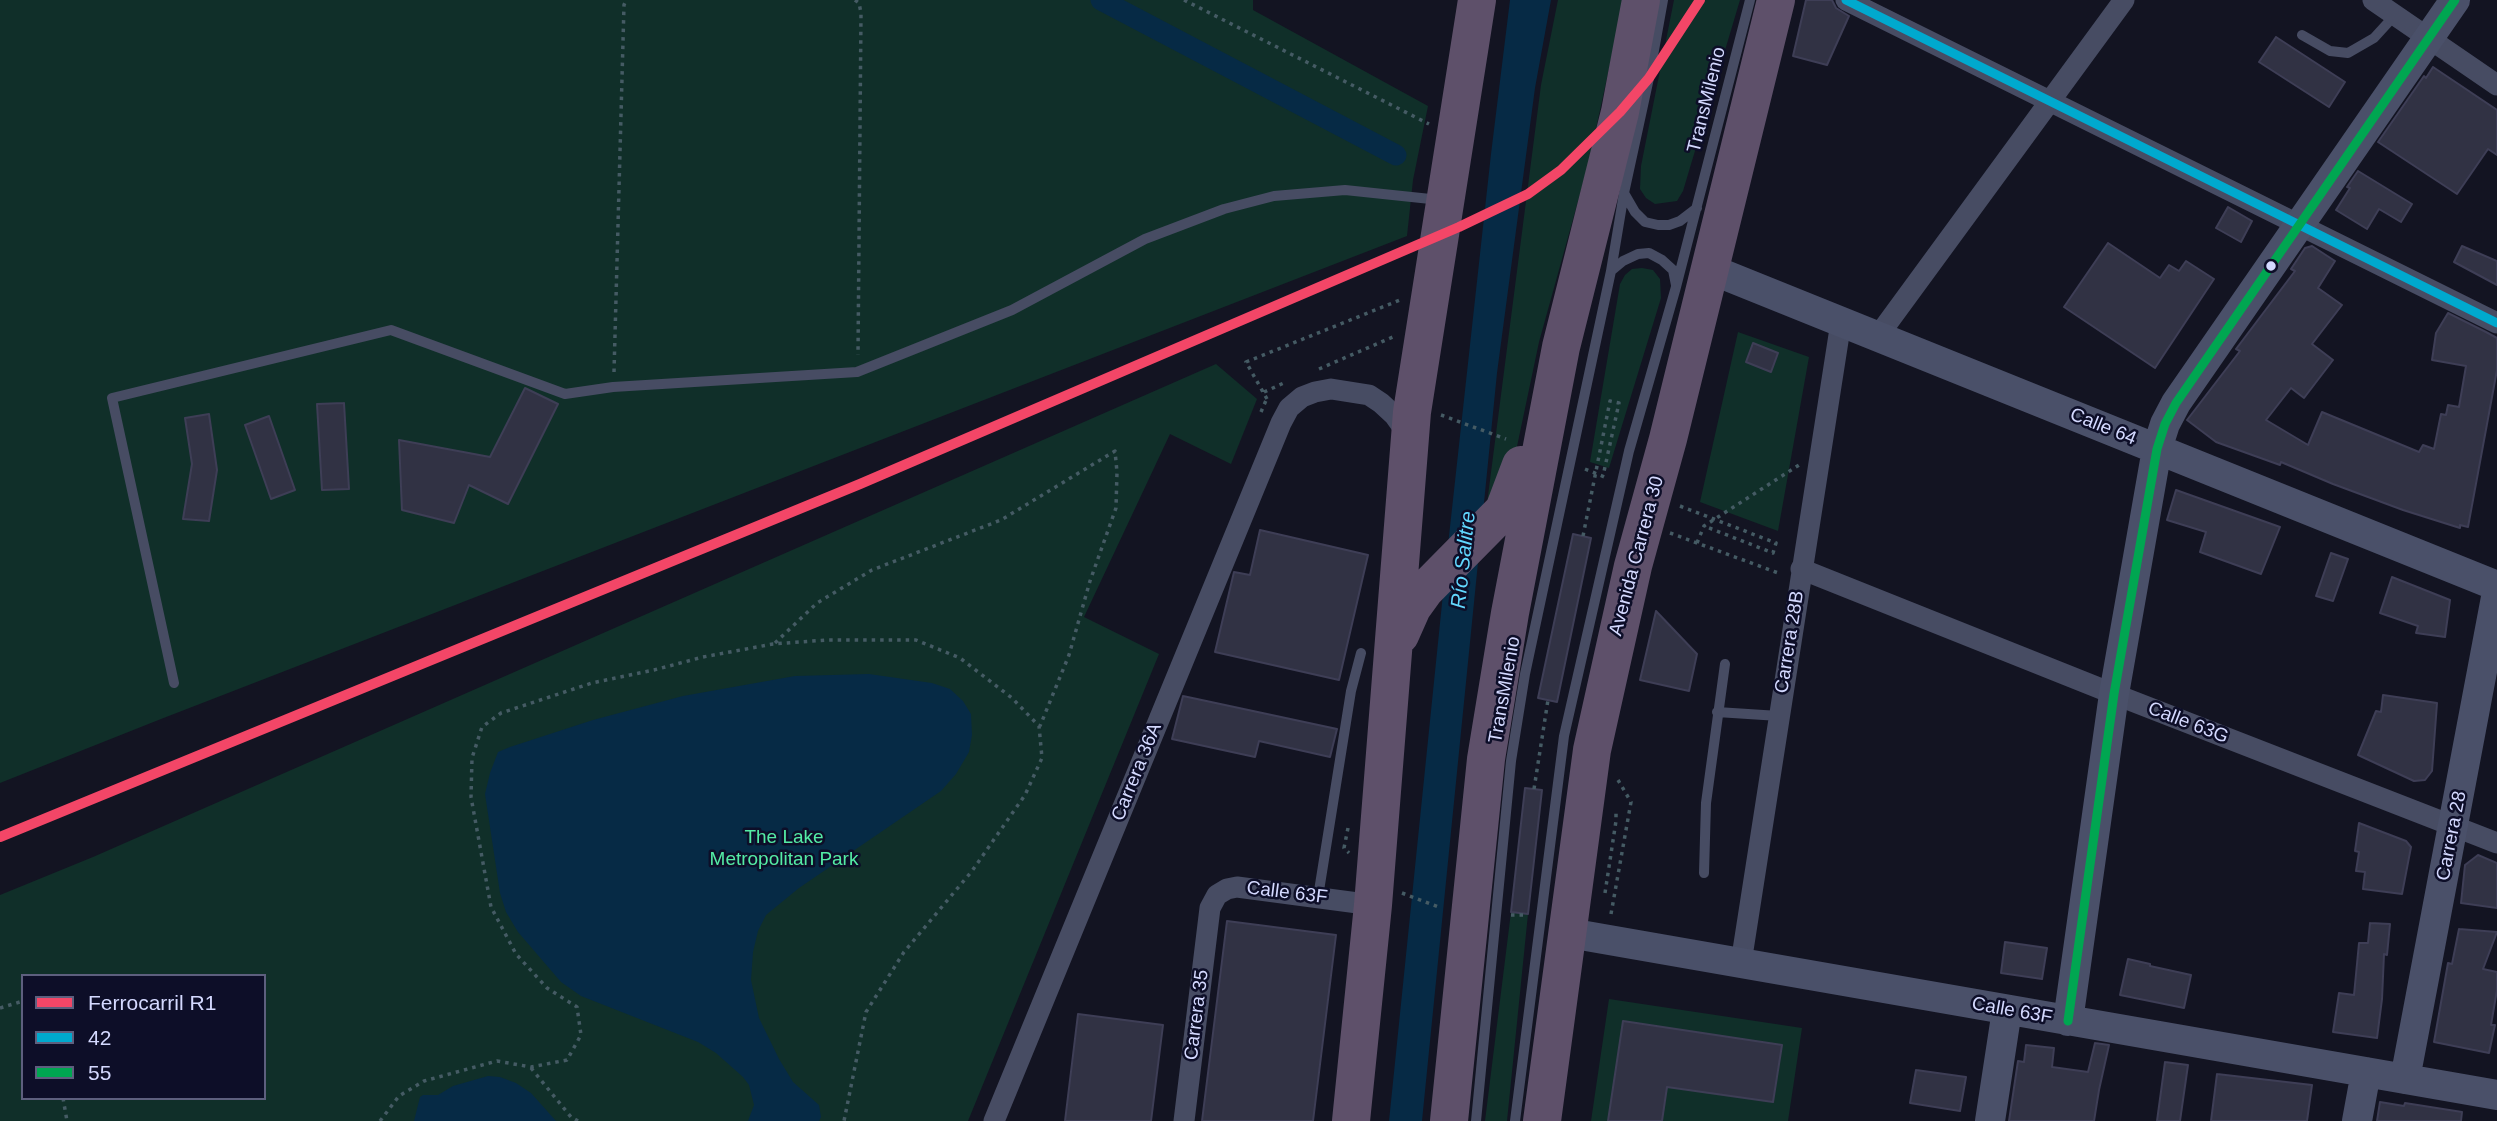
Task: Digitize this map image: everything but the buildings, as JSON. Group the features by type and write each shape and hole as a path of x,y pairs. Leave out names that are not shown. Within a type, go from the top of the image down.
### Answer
{"highway":[{"path":"1351,1121 1373,905 1377,655 1477,0"},
{"path":"1449,1121 1486,759 1510,613 1561,347 1620,112 1641,0"},
{"name":"Avenida Carrera 30","path":"1542,1121 1583,935 1592,750 1616,637 1660,517 1710,269 1776,0"},
{"path":"1377,655 1425,590 1504,510 1561,347"}],"street":[{"path":"1846,0 2497,323"},
{"path":"1878,336 2124,0"},
{"path":"2373,0 2497,85"},
{"path":"2068,1021 2114,694 2157,449 2176,403 2455,0"},
{"name":"Calle 64","path":"1710,269 2497,586"},
{"name":"Carrera 28B","path":"1741,963 1841,322"},
{"path":"1368,396 1389,391 1407,381 1419,368"},
{"name":"Carrera 36A","path":"994,1121 1281,423 1289,408 1302,397 1315,392 1331,389 1368,396"},
{"path":"1368,396 1394,415 1410,438"},
{"name":"Calle 63G","path":"1800,575 2497,843"},
{"name":"Carrera 28","path":"2405,1079 2497,592"},
{"name":"Calle 63F","path":"1210,908 1217,895 1237,887 1373,905"},
{"name":"Carrera 35","path":"1184,1121 1210,908"},
{"name":"Calle 63F","path":"1583,935 2497,1095"},
{"path":"1990,1121 2007,1010"},
{"path":"2357,1121 2366,1072"}],"lane":[{"name":"TransMilenio","path":"1476,1121 1511,761 1522,687 1611,271 1663,0"},
{"name":"TransMilenio","path":"1515,1121 1564,736 1629,451 1698,208 1750,0"},
{"path":"2302,36 2330,51 2348,53 2374,38 2395,15"},
{"path":"174,682 111,398 391,330 565,394 613,387 857,372 1012,310 1145,239 1224,209 1274,196 1345,190 1445,201"},
{"path":"1624,193 1644,222 1669,225 1680,221 1698,208"},
{"path":"1611,271 1623,261 1638,254 1649,253 1662,260 1673,271 1676,287"},
{"path":"1318,897 1347,717 1377,655"},
{"path":"1704,873 1706,803 1725,664"},
{"path":"1717,712 1779,716"}],"path":[{"path":"613,387 626,0"},
{"path":"855,0 859,3 861,13 857,372"},
{"path":"1184,0 1429,124"},
{"path":"1281,423 1246,362 1400,300"},
{"path":"1320,368 1407,331"},
{"path":"1263,392 1291,380"},
{"path":"1583,536 1610,401 1619,403 1603,476"},
{"path":"773,644 817,603 872,570 1001,520 1115,451 1116,508 1090,581 1069,655 1039,726 1042,758 1025,795 972,871 904,952 866,1012 844,1121"},
{"path":"1698,544 1704,526 1821,451"},
{"path":"1680,497 1660,517 1698,544 1800,575"},
{"path":"1704,526 1773,553 1776,543"},
{"path":"380,1121 399,1096 424,1081 497,1061 531,1067 567,1060 581,1035 577,1007 547,988 516,954 491,907 471,797 472,758 482,727 501,713 592,683 773,644 827,640 916,640 960,658 1012,698 1039,726"},
{"path":"1534,789 1548,700"},
{"path":"1583,935 1610,918 1631,802 1614,773"},
{"path":"0,1008 21,1002"},
{"path":"531,1067 571,1117 578,1121"},
{"path":"62,1100 67,1121"}],"green space":[{"path":"0,0 1253,0 1253,10 1428,106 1413,180 1407,236 0,783"},
{"path":"1558,0 1624,0 1588,165 1539,342 1515,456 1486,511 1541,85"},
{"path":"1674,0 1740,0 1683,191 1677,201 1655,204 1646,198 1640,189 1641,166"},
{"path":"1632,269 1653,270 1660,279 1661,298 1609,468 1590,462 1620,284"},
{"path":"1738,332 1809,357 1778,531 1700,502"},
{"name":"The Lake Metropolitan Park","path":"1216,364 1257,399 1231,464 1170,434 1084,617 1159,654 968,1121 0,1121 0,895 93,857"},
{"path":"1511,912 1528,914 1507,1121 1485,1121"},
{"path":"1609,999 1802,1028 1788,1121 1662,1121 1667,1087 1773,1102 1782,1045 1623,1021 1608,1121 1591,1121"}],"water":[{"name":"Río Salitre","path":"1510,0 1551,0 1535,88 1497,373 1422,1121 1389,1121 1448,545"},
{"path":"869,674 932,683 950,689 963,701 971,714 972,735 969,752 956,774 941,791 799,888 766,915 758,931 753,952 751,980 759,1018 793,1082 819,1105 821,1117 819,1121 748,1121 754,1105 749,1085 716,1053 698,1042 581,996 561,982 518,932 506,912 500,893 485,794 490,773 498,752 510,747 593,720 683,696 795,676"},
{"path":"488,1076 516,1083 531,1093 556,1121 414,1121 420,1097 423,1095 438,1095 453,1086"}],"waterway":[{"path":"1101,0 1396,155"}],"rail line":[{"name":"R1","path":"0,837 860,484 1459,227 1528,194 1561,170 1620,112 1649,78 1700,0"}],"transit line":[{"name":"42","path":"1846,0 2497,323"},
{"name":"55","path":"2068,1021 2114,694 2157,449 2165,424 2176,403 2455,0"}]}
